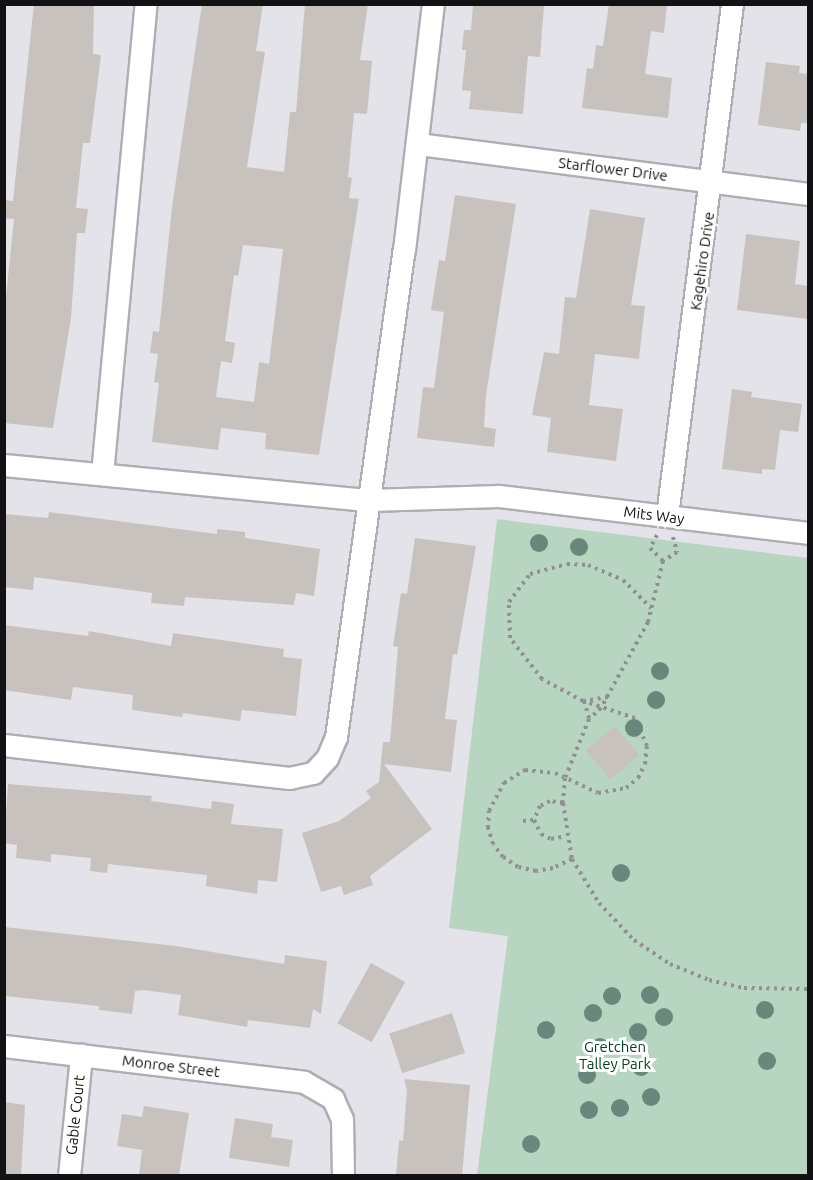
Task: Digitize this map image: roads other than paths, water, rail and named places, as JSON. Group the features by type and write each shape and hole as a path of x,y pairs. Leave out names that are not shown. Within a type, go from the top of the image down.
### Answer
{"street":[{"path":"102,474 146,4"},
{"path":"4,745 289,778 313,772 327,758 336,737 418,144 433,4"},
{"name":"Kagehiro Drive","path":"668,516 712,181 732,4"},
{"name":"Starflower Drive","path":"418,144 808,194"},
{"name":"Mits Way","path":"4,465 369,500 499,496 808,533"},
{"name":"Monroe Street","path":"4,1046 304,1082 333,1099 342,1119 343,1176"},
{"name":"Gable Court","path":"69,1176 81,1055"}],"park label":[{"name":"Gretchen Talley Park","path":"615,1054"}]}
